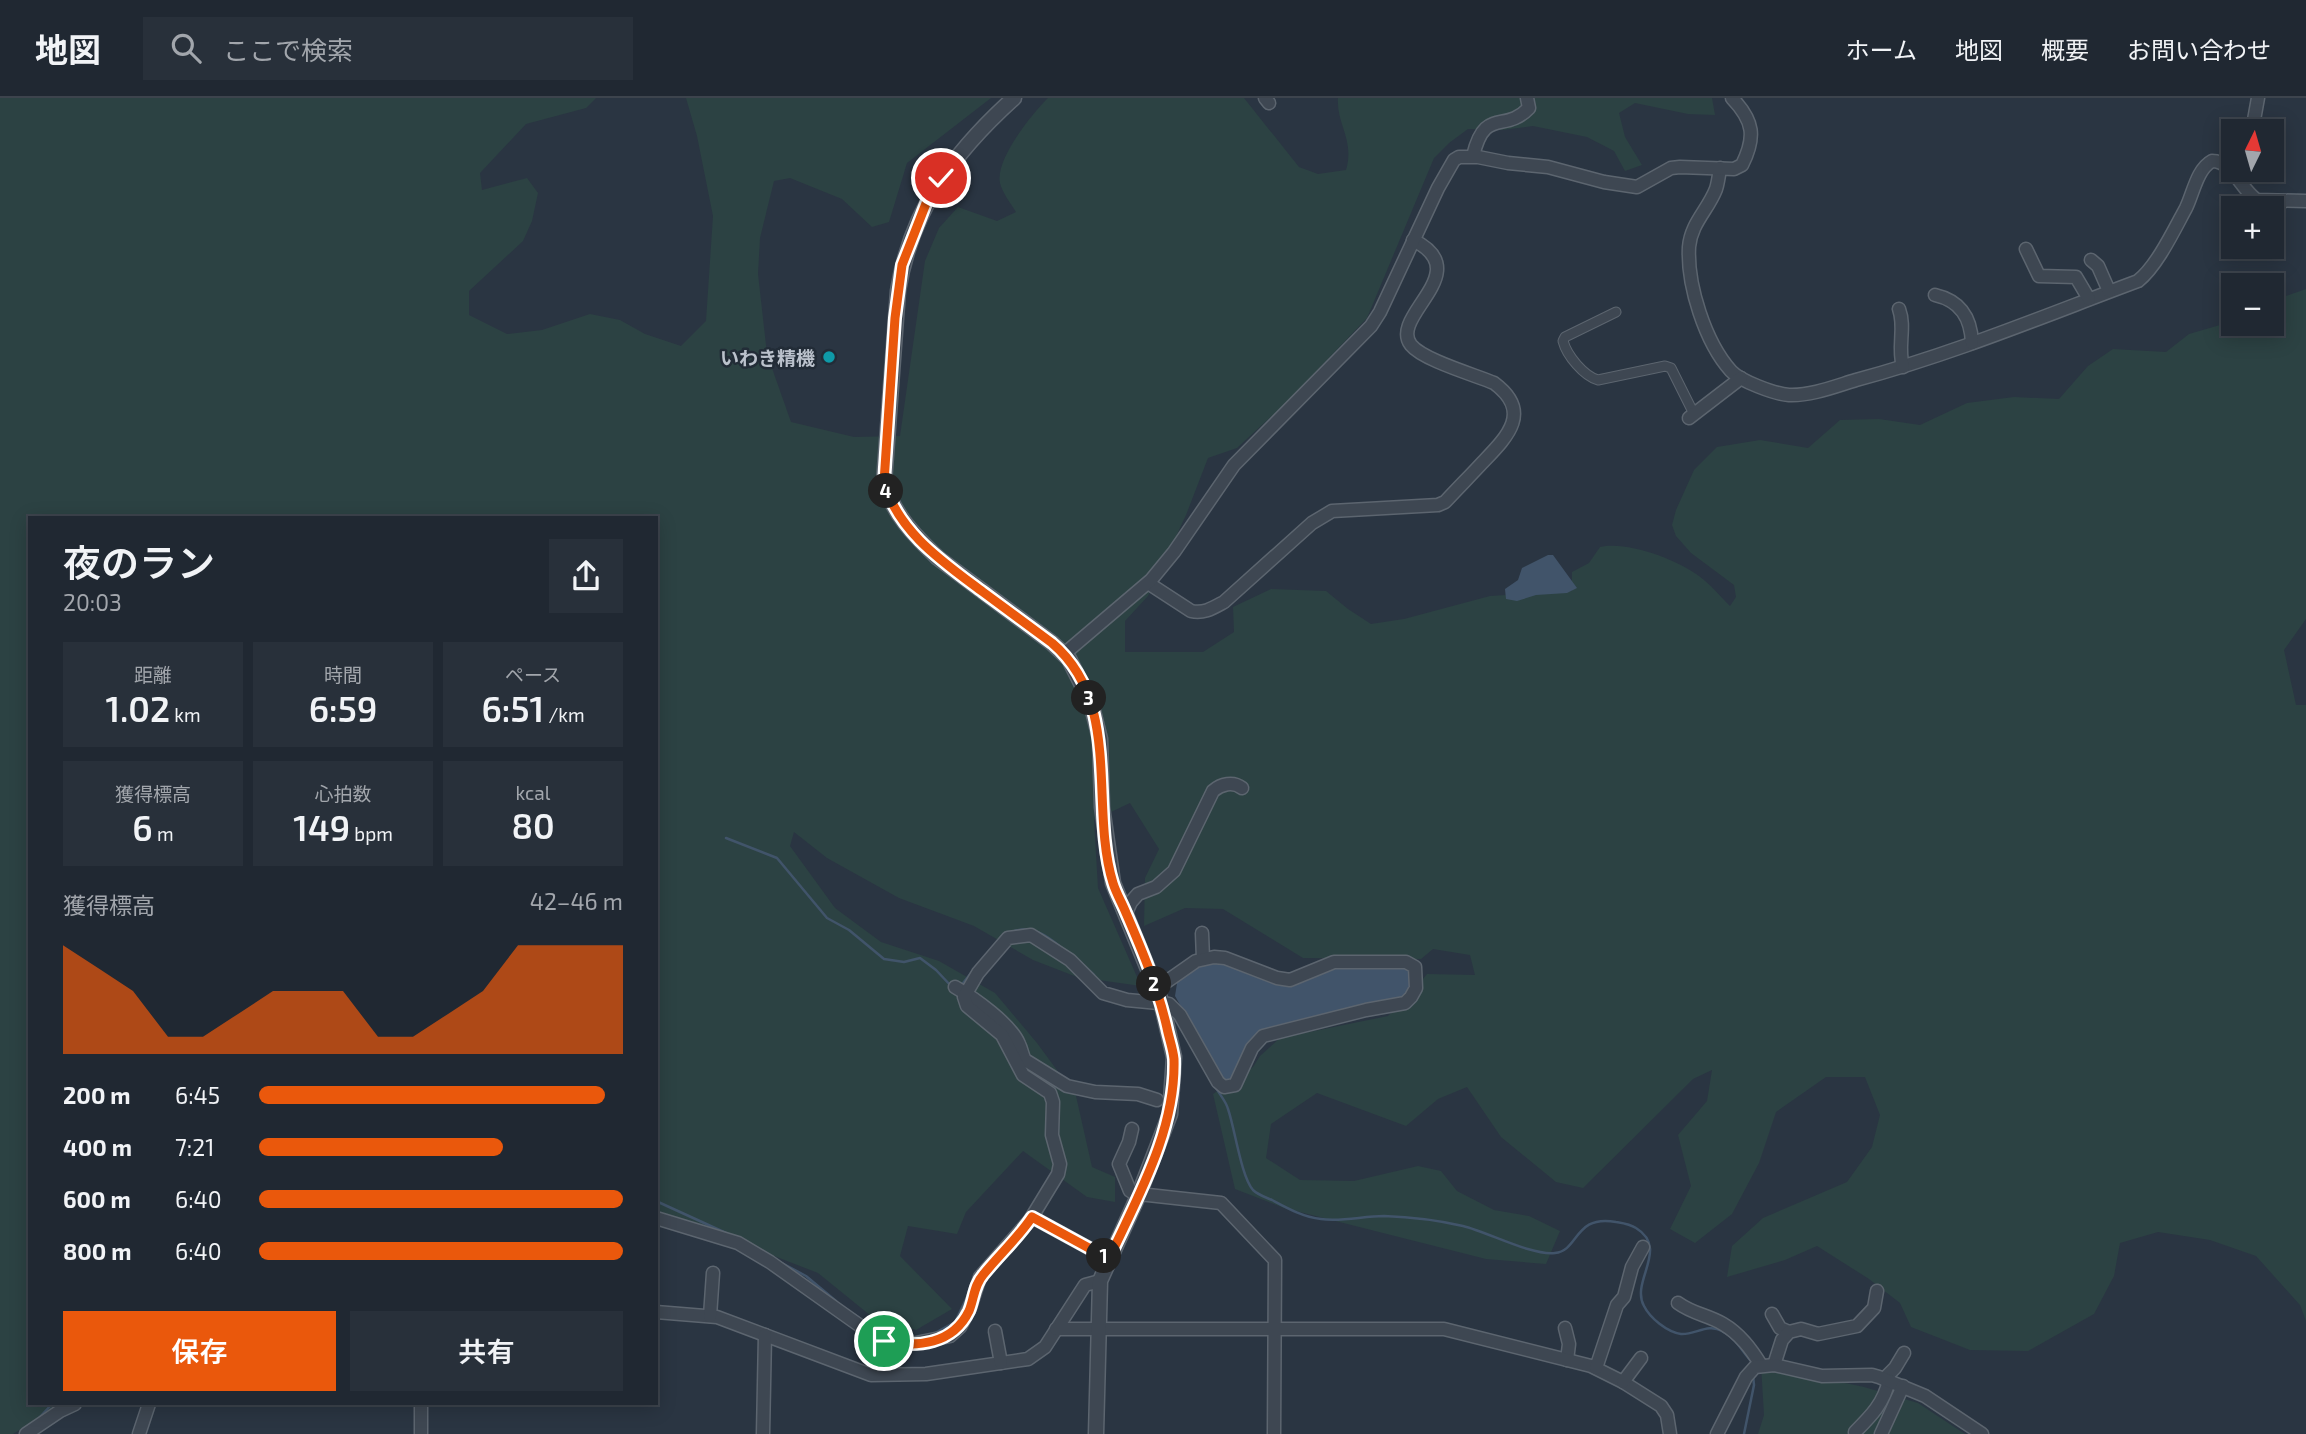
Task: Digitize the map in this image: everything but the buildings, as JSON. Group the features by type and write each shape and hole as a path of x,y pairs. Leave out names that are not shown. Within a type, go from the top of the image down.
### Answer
{"street":[{"path":"1014,98 971,139 941,178 927,201 902,265 884,482 897,513 938,558 1065,654 1083,684 1100,739 1102,807 1113,883 1158,995 1174,1057 1170,1114 1139,1194 1100,1282 1096,1434"},
{"path":"1473,156 1480,132 1487,126 1524,114 1529,108 1527,98"},
{"path":"1065,654 1148,583 1174,552 1234,465 1371,326 1451,164 1459,157 1473,156 1558,169 1604,182 1637,187 1671,168 1734,169 1742,165 1752,136 1747,119 1732,98"},
{"path":"2254,119 2258,98"},
{"path":"1720,168 1716,188 1692,230 1689,248 1693,288 1707,330 1731,372 1782,394 1792,395 1903,367 2138,281 2147,273 2186,208 2205,166 2212,161 2221,161"},
{"path":"2241,182 2257,200 2306,201"},
{"path":"1148,583 1191,611 1199,613 1212,609 1324,515 1348,508 1436,506 1444,502 1505,439 1513,425 1514,414 1513,405 1503,390 1494,383 1428,356 1409,342 1409,325 1433,281 1438,264 1429,250 1413,240"},
{"path":"2026,248 2039,276 2076,277 2088,299"},
{"path":"2091,260 2098,266 2109,291"},
{"path":"1934,295 1947,300 1968,318 1972,343"},
{"path":"1899,309 1903,320 1899,354 1903,367"},
{"path":"1616,312 1565,337 1563,341 1568,354 1594,379 1606,380 1665,366 1671,368 1692,416 1741,378"},
{"path":"1126,913 1138,894 1156,887 1174,871 1213,791 1226,784 1242,788"},
{"path":"1202,933 1203,959"},
{"path":"960,990 1008,938 1023,934 1037,938 1070,960 1102,993 1147,1004 1196,961 1214,957 1225,958 1277,978 1290,980 1334,962 1406,962 1415,967 1416,988 1405,1003 1264,1036 1252,1048 1236,1085 1230,1088 1217,1082 1180,1015 1158,995"},
{"path":"960,990 1005,1025 1019,1044 1025,1060 1062,1084 1095,1092 1138,1094 1157,1100"},
{"path":"658,1219 738,1243 884,1341 906,1345 950,1336 960,1326 970,1308 981,1277 1032,1217 1054,1183 1060,1164 1052,1135 1053,1102 1050,1093 1023,1075 1002,1035 967,1006 960,990"},
{"path":"1132,1129 1119,1164 1130,1191 1215,1201 1227,1207 1275,1260 1274,1434"},
{"path":"1032,1217 1109,1259"},
{"path":"1595,1368 1617,1305 1624,1297 1632,1267 1643,1247"},
{"path":"710,1316 713,1273"},
{"path":"658,1312 717,1317 872,1375 926,1374 1028,1359 1038,1353 1084,1285 1100,1282"},
{"path":"1768,1365 1782,1339 1789,1332 1801,1329 1818,1334 1857,1326 1874,1308 1877,1291"},
{"path":"1678,1303 1691,1312 1723,1324 1739,1335 1768,1365"},
{"path":"1772,1314 1780,1328 1789,1332"},
{"path":"1565,1328 1569,1343 1567,1360"},
{"path":"1056,1329 1444,1329 1595,1368 1661,1406 1667,1415 1670,1434"},
{"path":"995,1331 1001,1363"},
{"path":"763,1434 765,1335"},
{"path":"1855,1432 1876,1411 1887,1390 1886,1380 1904,1353"},
{"path":"1623,1382 1641,1358"},
{"path":"1717,1434 1750,1370 1768,1365 1822,1376 1872,1375 1925,1396 1982,1434"},
{"path":"1881,1434 1903,1386"},
{"path":"26,1434 73,1405"},
{"path":"139,1434 149,1405"},
{"path":"421,1405 421,1434"}],"green space":[{"path":"0,98 596,98 586,108 526,124 480,173 482,190 527,178 538,193 532,221 523,241 469,291 469,315 507,334 542,330 590,314 620,320 645,334 681,346 706,321 713,216 697,136 686,98 991,98 907,163 889,222 872,227 842,199 790,178 774,181 760,238 758,274 767,354 791,422 854,437 900,436 925,261 939,228 958,207 997,221 1016,212 1001,187 1000,173 1003,162 1016,137 1048,98 1244,98 1299,167 1318,174 1346,170 1347,141 1338,98 1712,98 1715,115 1688,114 1635,103 1619,113 1625,137 1642,165 1625,171 1614,151 1587,137 1533,126 1502,130 1468,129 1449,143 1434,158 1367,318 1286,403 1237,448 1208,458 1186,515 1148,596 1125,621 1125,652 1203,652 1234,632 1233,607 1271,589 1326,591 1371,624 1404,619 1490,596 1572,591 1572,572 1589,563 1600,547 1611,546 1637,549 1678,563 1703,579 1730,606 1736,597 1734,585 1691,553 1676,536 1672,525 1694,470 1717,447 1760,440 1808,448 1840,420 1879,419 1920,425 1967,403 2014,397 2059,399 2088,366 2113,349 2166,352 2189,334 2220,325 2221,336 2284,336 2284,297 2306,289 2306,619 2284,650 2296,705 2306,705 2306,1321 2300,1305 2256,1256 2210,1240 2158,1232 2120,1243 2114,1276 2094,1314 2028,1351 1970,1350 1911,1327 1900,1303 1869,1279 1817,1246 1785,1260 1727,1277 1732,1246 1763,1218 1847,1182 1872,1147 1880,1115 1865,1077 1826,1077 1776,1112 1759,1163 1732,1214 1695,1243 1670,1229 1691,1186 1678,1135 1707,1101 1712,1070 1693,1079 1583,1188 1556,1182 1501,1137 1467,1087 1438,1099 1406,1126 1317,1093 1271,1124 1266,1158 1300,1180 1354,1181 1418,1166 1441,1171 1457,1191 1494,1210 1529,1216 1560,1231 1546,1264 1486,1259 1284,1208 1235,1189 1213,1094 1253,1067 1260,1056 1280,1038 1388,1016 1427,974 1475,975 1470,955 1433,949 1421,959 1303,958 1223,909 1185,908 1144,926 1145,878 1159,849 1130,803 1094,820 1098,888 1141,986 1077,977 1033,960 974,926 899,898 827,858 794,832 790,846 835,908 881,942 939,961 995,993 1037,1043 1076,1096 1092,1167 1115,1177 1115,1202 1087,1197 1023,1151 966,1212 957,1234 908,1226 900,1256 952,1309 916,1330 871,1316 818,1273 658,1211 658,516 28,516 28,1405 59,1405 13,1434 0,1434"},
{"path":"1761,1365 1864,1387 1918,1403 1965,1434 1758,1434 1764,1415"}],"water":[{"path":"1553,555 1577,588 1567,593 1536,595 1517,601 1506,599 1505,589 1518,580 1522,568"},
{"path":"1214,960 1276,982 1335,966 1408,966 1412,988 1403,1000 1270,1030 1235,1078 1225,1084 1175,996 1178,977 1198,964"}],"waterway":[{"path":"726,838 777,858 827,918 849,930 884,959 904,962 920,958 952,987"},
{"path":"1012,932 1032,930 1062,948"},
{"path":"1078,960 1094,975"},
{"path":"960,987 971,973"},
{"path":"1215,1086 1227,1106 1245,1174 1253,1190 1259,1195 1314,1218 1337,1220 1384,1216 1434,1220 1463,1226 1545,1253 1563,1251 1592,1223 1602,1221 1629,1225 1646,1236 1650,1246 1641,1296 1650,1315 1676,1333 1686,1334 1712,1328 1722,1331 1735,1340 1751,1361"},
{"path":"658,1202 726,1233"},
{"path":"778,1261 806,1276 836,1301"},
{"path":"935,1333 955,1322 968,1295"},
{"path":"852,1313 882,1333"},
{"path":"1744,1434 1754,1385 1753,1375"},
{"path":"39,1418 51,1405"}],"place":[{"name":"いわき精機","path":"829,357"}],"route":[{"path":"884,1341 906,1345 950,1336 960,1326 970,1308 981,1277 1032,1217 1109,1259 1139,1194 1170,1114 1174,1057 1161,1001 1113,883 1102,807 1100,739 1091,703 1079,676 1060,649 938,558 897,513 884,482 895,318 902,265 916,224 941,178"}]}
